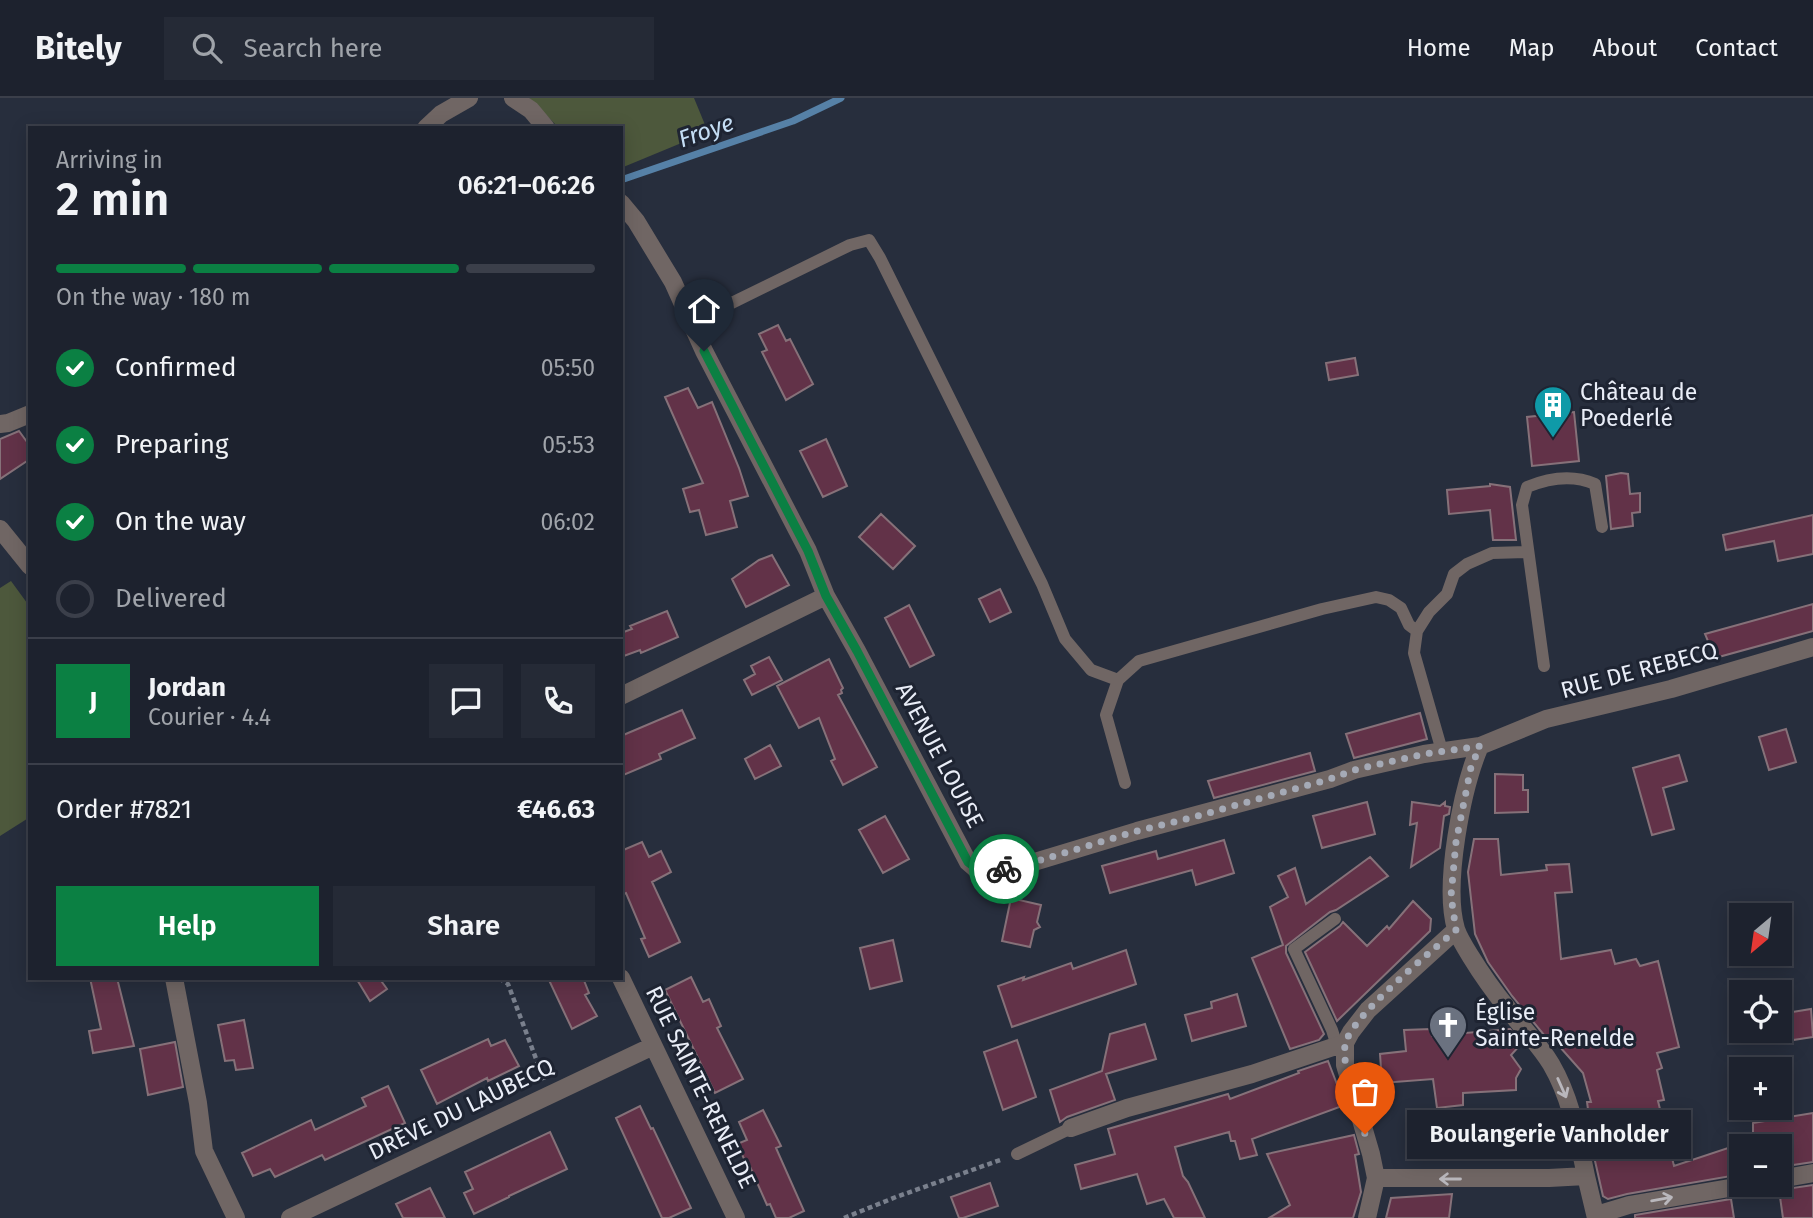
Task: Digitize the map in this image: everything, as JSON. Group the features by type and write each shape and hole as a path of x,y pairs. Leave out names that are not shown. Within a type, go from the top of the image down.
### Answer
{"street":[{"path":"428,126 441,114 469,98"},
{"path":"513,98 531,110 544,126"},
{"name":"AVENUE LOUISE","path":"623,205 636,221 673,282 704,351 808,551 826,596 968,862 976,869 991,871 1031,863 1354,770 1442,751 1480,746"},
{"path":"0,424 28,415"},
{"path":"0,529 28,564"},
{"path":"623,695 826,596"},
{"name":"RUE DE REBECQ","path":"1480,746 1546,719 1671,689 1813,647"},
{"path":"1480,746 1471,767 1456,842 1451,896 1456,930 1470,956 1551,1064 1565,1092 1596,1217 1629,1205 1729,1188"},
{"path":"1071,1128 1127,1108 1252,1074 1341,1044 1368,1010 1456,930"},
{"path":"174,980 198,1103 204,1152 236,1218"},
{"name":"RUE SAINTE-RENELDE","path":"622,980 736,1218"},
{"path":"1341,1044 1376,1178 1367,1218"},
{"name":"DRÈVE DU LAUBECQ","path":"290,1218 653,1046"},
{"path":"1792,1177 1813,1173"},
{"path":"1376,1178 1536,1178 1586,1175"}],"lane":[{"path":"691,323 850,245 869,240 1042,584 1065,639 1091,670 1118,680"},
{"path":"1544,666 1522,505 1527,487 1546,479 1581,478 1595,484 1602,527"},
{"path":"1442,751 1414,653 1417,631 1429,611 1447,594 1454,574 1467,564 1492,553 1528,552"},
{"path":"1125,783 1107,715 1118,680 1139,661 1322,609 1376,597 1389,600 1401,608 1409,625 1417,631"},
{"path":"1335,919 1294,949 1341,1044"},
{"path":"1017,1154 1071,1128"}],"path":[{"path":"502,980 508,984 550,1094"},
{"path":"844,1218 896,1196 1017,1154"}],"green space":[{"path":"529,98 694,98 708,132 623,167 623,126 557,126"},
{"path":"11,581 28,604 28,818 0,836 0,588"}],"building":[{"path":"778,325 786,341 790,339 813,384 786,400 762,352 767,350 759,334"},
{"path":"1355,358 1358,375 1329,380 1326,363"},
{"path":"688,388 698,408 712,402 748,496 730,501 737,527 706,535 699,510 690,512 683,489 703,483 665,397"},
{"name":"Château de Poederlé","path":"1574,412 1579,461 1532,466 1527,417"},
{"path":"19,431 28,443 28,460 0,479 0,439"},
{"path":"826,439 847,486 823,497 800,451"},
{"path":"1628,474 1630,494 1640,493 1640,512 1632,513 1633,526 1611,529 1606,476"},
{"path":"1490,484 1510,487 1516,540 1493,540 1490,510 1449,514 1447,490"},
{"path":"881,514 915,546 893,569 859,537"},
{"path":"1813,515 1813,554 1778,561 1774,541 1726,550 1723,535"},
{"path":"772,555 789,585 746,607 732,579 759,560"},
{"path":"1000,589 1011,612 990,622 979,599"},
{"path":"1813,604 1813,631 1715,658 1705,634"},
{"path":"909,605 934,655 910,667 885,618"},
{"path":"667,611 678,637 641,653 640,650 623,656 623,632 632,629 630,626"},
{"path":"769,657 782,680 752,695 744,680 755,674 751,666"},
{"path":"829,659 843,688 838,695 877,767 843,785 831,761 835,759 819,718 799,728 777,686"},
{"path":"682,710 695,738 659,754 661,759 623,775 623,735"},
{"path":"1420,713 1427,739 1354,758 1346,734"},
{"path":"1786,729 1796,762 1769,770 1759,737"},
{"path":"770,745 781,766 755,779 745,759"},
{"path":"1310,753 1315,771 1214,798 1208,781"},
{"path":"1679,755 1687,781 1663,788 1674,829 1652,835 1633,768"},
{"path":"1495,774 1523,775 1523,790 1528,790 1528,812 1495,813"},
{"path":"1367,802 1375,834 1322,848 1313,816"},
{"path":"1412,802 1440,806 1445,802 1445,806 1450,807 1449,814 1444,816 1440,848 1411,867 1417,823 1410,825"},
{"path":"885,816 909,859 883,873 859,830"},
{"path":"1474,839 1498,839 1501,875 1547,870 1546,865 1569,864 1572,892 1555,893 1561,959 1611,950 1615,964 1636,959 1640,966 1658,961 1679,1047 1657,1053 1662,1068 1657,1070 1664,1100 1658,1101 1674,1166 1729,1148 1729,1176 1608,1199 1603,1196 1590,1139 1587,1102 1591,1102 1583,1073 1552,1038 1549,1041 1488,962 1475,934 1468,872"},
{"path":"1224,840 1234,873 1196,885 1192,870 1110,893 1102,866 1156,851 1158,859"},
{"path":"642,842 649,857 661,851 671,872 652,882 680,942 649,957 641,939 645,938 626,893 623,894 623,850"},
{"path":"1370,857 1388,876 1330,912 1286,946 1286,953 1324,1034 1319,1040 1290,1049 1252,958 1283,945 1270,907 1288,897 1278,876 1295,868 1306,904"},
{"path":"1011,898 1041,905 1037,922 1040,927 1034,930 1030,947 1002,941"},
{"path":"1413,901 1431,919 1430,931 1337,1021 1305,952 1343,922 1367,946 1387,926 1389,929"},
{"path":"893,940 902,981 870,989 860,948"},
{"path":"1126,950 1136,984 1012,1027 998,986 1071,963 1073,969"},
{"path":"691,977 703,1002 709,999 721,1026 717,1028 743,1079 715,1093 665,990"},
{"path":"90,980 118,980 134,1046 93,1053 89,1031 101,1029"},
{"path":"357,980 380,980 387,989 370,1001"},
{"path":"549,980 584,980 589,993 585,995 597,1016 572,1029"},
{"path":"1237,994 1246,1026 1192,1041 1185,1015 1212,1008 1211,1002"},
{"path":"1811,1009 1813,1037 1792,1040 1792,1012"},
{"path":"244,1020 253,1068 236,1070 234,1060 225,1061 218,1025"},
{"path":"1145,1024 1156,1059 1106,1074 1115,1100 1060,1122 1050,1090 1102,1071 1110,1034"},
{"name":"Église Sainte-Renelde","path":"1431,1029 1432,1036 1510,1029 1522,1043 1511,1055 1521,1069 1516,1078 1516,1090 1463,1093 1463,1105 1437,1108 1433,1079 1382,1083 1380,1054 1406,1051 1404,1030"},
{"path":"488,1039 491,1046 505,1040 519,1066 488,1081 487,1078 437,1104 421,1070"},
{"path":"1017,1040 1036,1097 1003,1110 984,1052"},
{"path":"175,1042 183,1087 148,1095 140,1049"},
{"path":"1328,1061 1345,1105 1252,1139 1257,1155 1240,1159 1235,1141 1231,1141 1229,1132 1175,1147 1183,1176 1205,1218 1174,1218 1164,1199 1147,1204 1137,1174 1081,1189 1075,1165 1115,1154 1108,1129 1228,1094 1230,1099"},
{"path":"388,1086 405,1123 325,1160 322,1155 275,1177 270,1169 253,1176 242,1153 311,1120 315,1130 366,1106 362,1098"},
{"path":"640,1106 691,1208 669,1218 662,1218 616,1118"},
{"path":"763,1110 781,1146 776,1148 804,1211 789,1218 776,1218 737,1144 747,1140 739,1122"},
{"path":"1813,1113 1813,1162 1792,1165 1792,1134 1753,1134 1753,1123 1792,1120 1792,1116"},
{"path":"550,1132 567,1169 474,1214 464,1193 473,1189 465,1172"},
{"path":"1354,1135 1359,1154 1355,1155 1361,1192 1353,1218 1269,1218 1290,1205 1267,1154"},
{"path":"990,1183 998,1206 959,1218 951,1197"},
{"path":"1813,1185 1813,1218 1783,1218 1780,1197 1792,1197 1792,1188"},
{"path":"430,1188 445,1218 403,1218 396,1204"},
{"path":"1452,1194 1449,1218 1386,1218 1391,1198"},
{"path":"1731,1199 1734,1218 1635,1218 1635,1215"}],"waterway":[{"name":"Froye","path":"623,179 793,121 841,98"}],"way so far":[{"path":"1004,869 1330,779 1354,770 1424,754 1480,746 1471,767 1456,842 1451,896 1456,930 1368,1010 1350,1032 1345,1043 1345,1065 1365,1134"}],"place":[{"name":"Château de Poederlé","path":"1553,439"},
{"name":"Église Sainte-Renelde","path":"1448,1059"},
{"name":"Boulangerie Vanholder","path":"1365,1134"}],"route":[{"path":"704,351 808,551 826,596 968,862 976,869 1004,869"}]}
